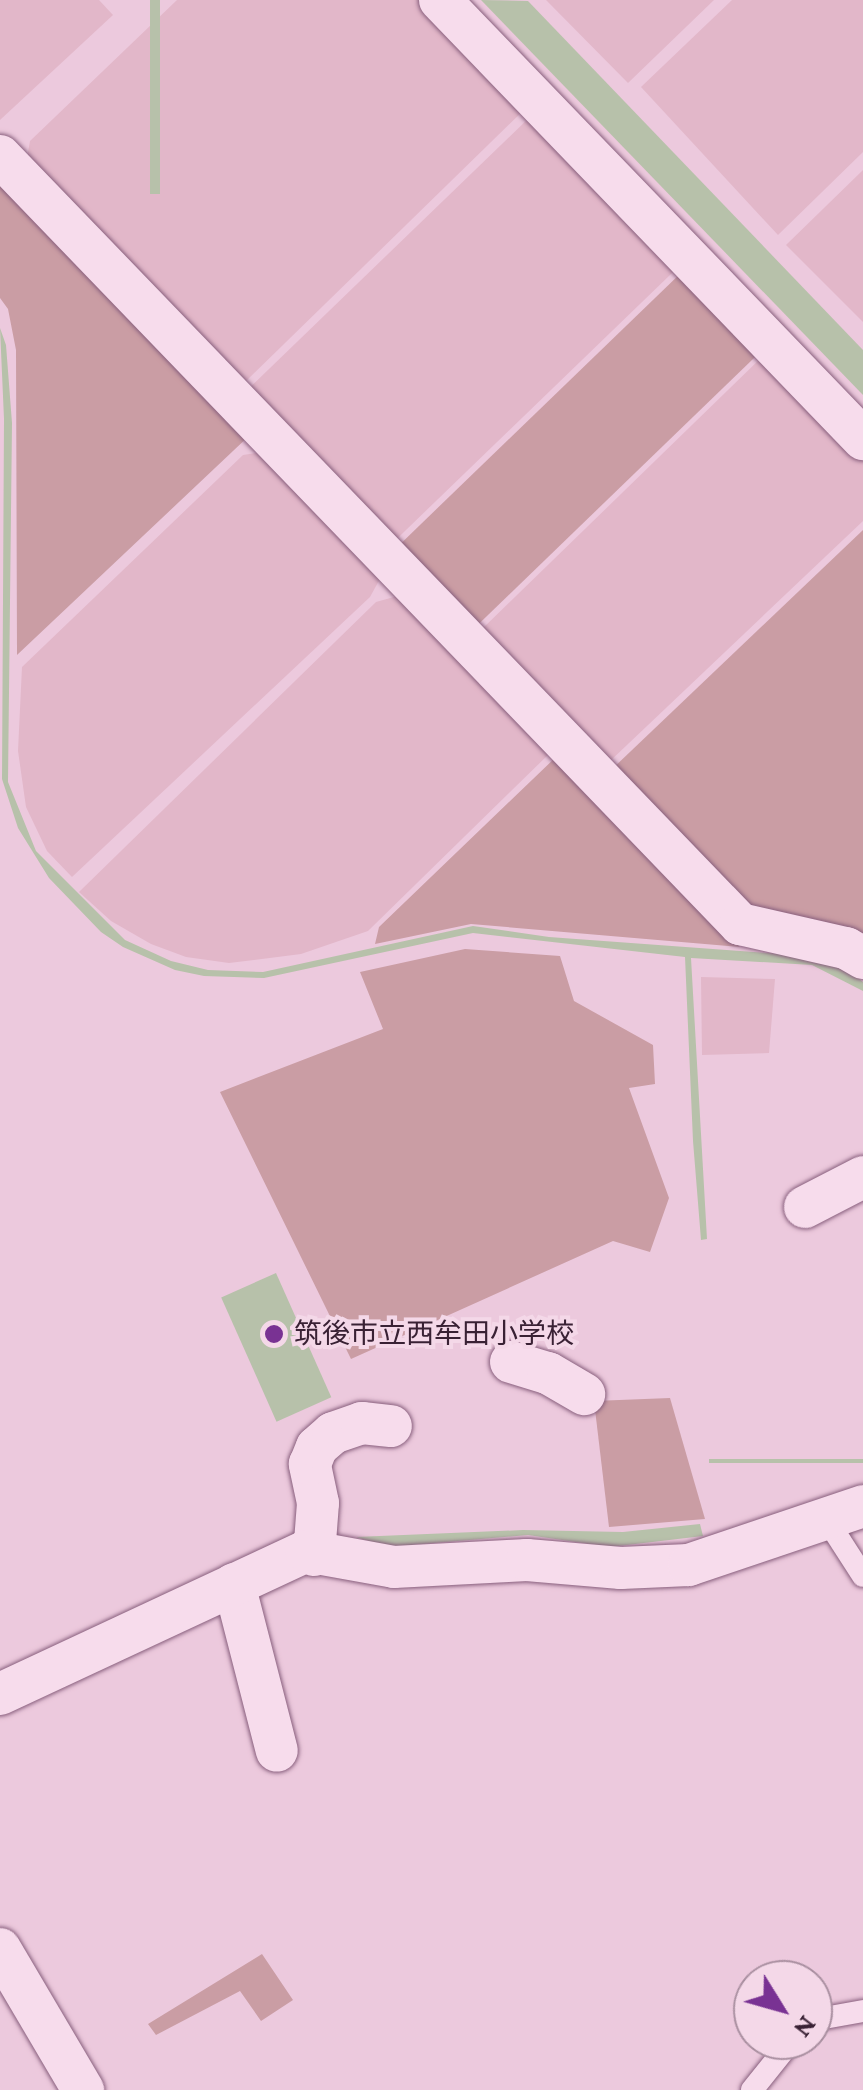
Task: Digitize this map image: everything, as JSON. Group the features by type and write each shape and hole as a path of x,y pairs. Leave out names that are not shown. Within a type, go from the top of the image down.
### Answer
{"street":[{"path":"440,0 863,439"},
{"path":"0,156 740,924 846,948 863,958"},
{"path":"804,1207 863,1177"},
{"path":"512,1362 548,1374 584,1394"},
{"path":"314,1555 318,1503 310,1464 316,1446 334,1433 362,1423 391,1426"},
{"path":"0,1694 306,1551 394,1567 527,1560 621,1568 689,1565 844,1511"},
{"path":"234,1584 276,1751"},
{"path":"0,1950 84,2090"}],"lane":[{"path":"844,1511 863,1576"},
{"path":"833,2016 863,2011"},
{"path":"752,2090 776,2060"}],"shaded area":[{"path":"0,0 99,0 113,15 0,120"},
{"path":"150,0 160,0 160,194 150,194"},
{"path":"177,0 420,0 527,107 242,385 27,158 30,141"},
{"path":"481,0 528,1 863,350 863,395"},
{"path":"546,0 714,0 628,83"},
{"path":"732,0 863,0 863,152 778,235 641,87"},
{"path":"533,114 680,266 395,540 249,388"},
{"path":"863,170 863,322 786,245"},
{"path":"0,172 251,434 17,655 16,350 8,309 0,298"},
{"path":"684,270 762,351 478,625 400,544"},
{"path":"0,328 6,345 12,423 8,782 36,851 125,940 171,961 208,970 263,972 473,926 549,937 810,956 853,974 863,982 863,991 812,965 691,958 707,1239 701,1240 693,1141 685,957 473,933 264,978 204,976 175,970 123,947 101,932 49,878 18,828 2,779 4,419"},
{"path":"764,355 863,458 863,521 608,763 480,631"},
{"path":"263,452 381,577 370,597 72,877 47,851 26,807 18,751 22,667 243,455"},
{"path":"863,530 863,947 749,918 610,771"},
{"path":"401,595 551,752 368,931 301,954 229,963 186,957 151,944 111,921 79,892 376,602"},
{"path":"558,755 740,947 471,924 375,944 379,927"},
{"path":"465,949 560,956 574,1001 653,1045 655,1084 629,1088 669,1198 650,1252 613,1241 351,1359 220,1092 383,1029 360,972"},
{"path":"701,977 775,979 769,1053 702,1055"},
{"path":"276,1273 331,1397 277,1422 221,1297"},
{"path":"670,1398 705,1519 609,1527 594,1401"},
{"path":"709,1459 863,1459 863,1463 709,1463"},
{"path":"700,1524 703,1536 610,1547 528,1535 388,1547 356,1537 523,1530 623,1532"},
{"path":"262,1954 293,2000 261,2021 240,1991 156,2035 148,2024"}],"place":[{"name":"筑後市立西牟田小学校","path":"274,1334"}]}
